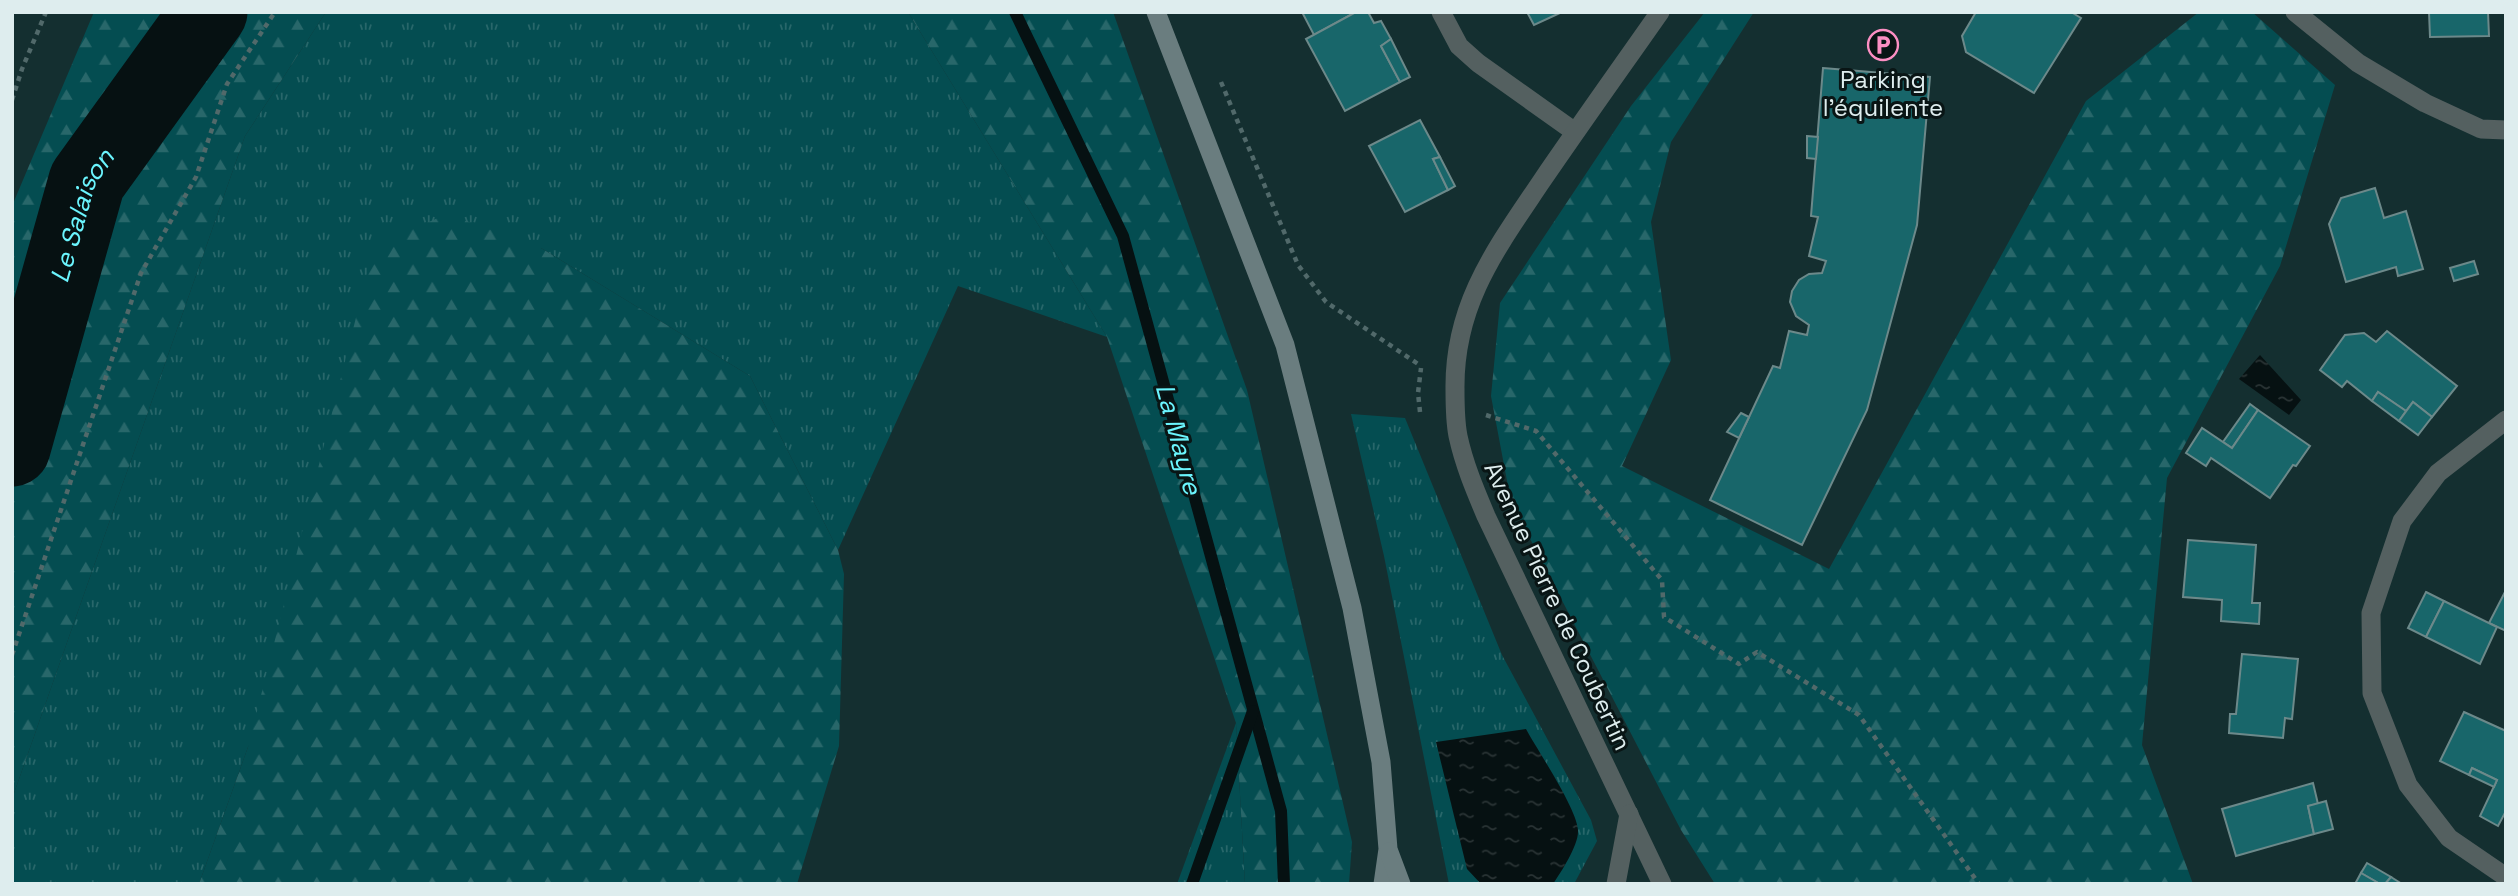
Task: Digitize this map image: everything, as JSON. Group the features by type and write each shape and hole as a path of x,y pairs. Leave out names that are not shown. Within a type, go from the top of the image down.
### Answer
{"main road":[{"path":"1156,12 1285,345 1352,608 1381,762 1388,849 1383,884"},
{"path":"1388,849 1401,884"}],"street":[{"path":"1441,12 1459,46 1478,64 1575,132"},
{"name":"Avenue Pierre de Coubertin","path":"1660,12 1575,132 1498,248 1469,303 1461,328 1455,372 1455,405 1457,435 1468,474 1486,516 1662,884"},
{"path":"2295,12 2358,63 2425,103 2481,129 2506,130"},
{"path":"2506,420 2438,473 2402,521 2371,613 2372,693 2408,785 2448,838 2506,877"},
{"path":"1616,884 1629,814"}],"path":[{"path":"12,100 46,12"},
{"path":"12,655 141,273 196,177 227,84 275,12"},
{"path":"1218,75 1298,265 1326,302 1421,366"},
{"path":"1421,419 1419,393 1423,352"},
{"path":"1478,412 1536,431 1661,580 1664,617 1738,664 1757,652 1859,715 1979,884"}],"green space":[{"path":"94,12 326,12 245,136 12,799 12,206"},
{"path":"326,12 908,12 1107,337 958,286 838,550 750,376 541,248 248,747 199,884 12,884 12,799 245,136"},
{"path":"908,12 1113,12 1247,390 1352,842 1349,884 1245,884 1236,723 1107,337"},
{"path":"1705,12 1754,12 1671,142 1651,222 1671,360 1622,466 1829,569 2086,101 2199,12 2252,12 2335,85 2280,266 2167,478 2142,745 2193,884 1715,884 1681,830 1511,502 1491,396 1500,303 1631,106"},
{"path":"447,214 541,248 750,376 838,550 844,574 839,746 797,884 199,884 248,747 374,246"},
{"path":"1351,414 1405,418 1502,655 1591,820 1597,841 1574,884 1449,884 1384,556"},
{"path":"1236,723 1245,884 1177,884"}],"water":[{"path":"2260,355 2301,400 2289,415 2239,379"},
{"path":"1526,729 1571,808 1578,830 1576,843 1553,884 1481,884 1467,869 1436,742"}],"building":[{"path":"1302,12 1356,12 1314,35"},
{"path":"1356,12 1368,12 1374,23 1381,21 1391,39 1381,46 1400,82 1345,111 1306,39"},
{"path":"1527,12 1562,12 1534,25"},
{"path":"1976,12 2071,12 2081,18 2034,93 1966,52 1962,36"},
{"path":"2429,12 2488,12 2489,36 2430,37"},
{"path":"1391,39 1410,77 1400,82 1381,46"},
{"path":"1823,68 1930,77 1917,225 1867,410 1802,545 1710,500 1773,366 1780,368 1789,331 1807,335 1809,325 1796,316 1790,302 1792,291 1799,280 1809,274 1822,273 1826,261 1809,256 1818,217 1811,216"},
{"path":"1420,120 1440,157 1433,159 1448,190 1405,212 1369,146"},
{"path":"1807,136 1818,137 1816,159 1807,158"},
{"path":"1440,157 1455,186 1448,190 1433,159"},
{"path":"2375,188 2384,218 2406,211 2423,269 2398,276 2396,267 2346,282 2329,224 2341,198"},
{"path":"2474,261 2478,274 2454,281 2450,268"},
{"path":"2387,331 2457,386 2432,417 2413,402 2406,411 2378,392 2372,401 2347,381 2342,387 2320,370 2345,335 2364,333 2376,342"},
{"path":"2378,392 2406,411 2399,421 2372,401"},
{"path":"2413,402 2432,417 2418,435 2399,421"},
{"path":"2250,404 2258,410 2232,448 2223,442"},
{"path":"2258,410 2310,446 2270,498 2211,458 2206,466 2186,453 2202,428 2232,448"},
{"path":"1741,413 1749,417 1739,438 1727,432"},
{"path":"2188,540 2256,545 2252,603 2260,603 2259,624 2221,621 2222,600 2183,597"},
{"path":"2506,590 2506,631 2489,623"},
{"path":"2426,592 2444,601 2426,637 2408,628"},
{"path":"2444,601 2497,627 2480,664 2426,637"},
{"path":"2242,654 2298,659 2292,719 2285,718 2283,738 2229,733 2230,714 2236,714"},
{"path":"2464,712 2506,731 2506,811 2498,826 2480,816 2497,780 2472,768 2469,775 2440,761"},
{"path":"2472,768 2497,780 2494,787 2469,775"},
{"path":"2313,783 2318,804 2308,806 2314,834 2236,856 2222,809"},
{"path":"2326,801 2333,829 2314,834 2308,806"},
{"path":"2367,863 2391,877 2385,884 2380,884 2361,873"},
{"path":"2361,873 2380,884 2355,884"},
{"path":"2391,877 2402,884 2385,884"}],"waterway":[{"name":"Le Salaison","path":"12,448 87,181 209,12"},
{"name":"La Mayre","path":"1015,12 1123,236 1281,811 1284,884"},
{"path":"1192,884 1253,711"}],"place":[{"name":"Parking l'équilente","path":"1883,45"}]}
